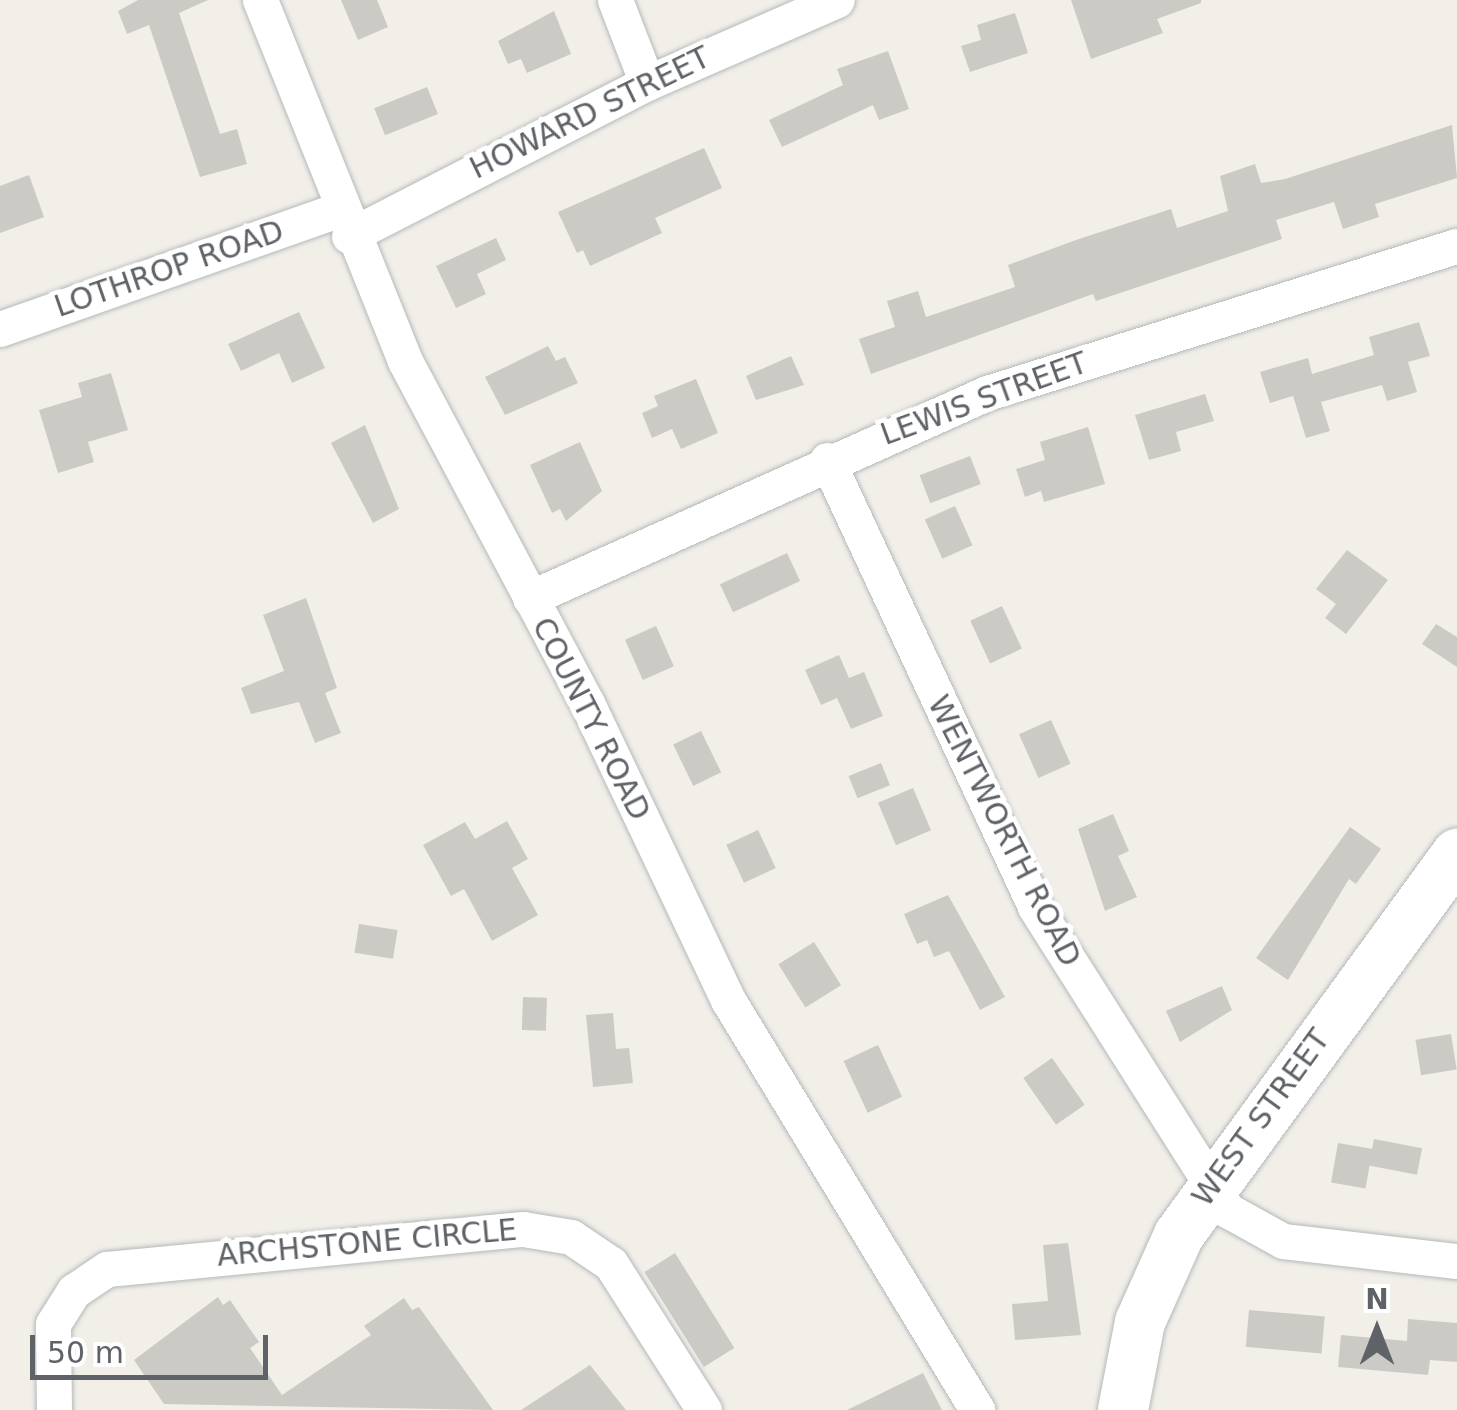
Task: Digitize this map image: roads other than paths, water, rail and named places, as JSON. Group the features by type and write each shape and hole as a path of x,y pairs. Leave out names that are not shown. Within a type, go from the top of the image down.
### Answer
{"main road":[{"name":"WEST STREET","path":"1123,1410 1148,1300 1210,1186 1457,854"}],"street":[{"name":"COUNTY ROAD","path":"260,0 343,223 457,468 530,598 728,1000 978,1410"},
{"path":"615,0 647,83"},
{"name":"HOWARD STREET","path":"343,223 836,0"},
{"name":"LOTHROP ROAD","path":"0,329 343,223"},
{"name":"LEWIS STREET","path":"530,598 827,460 987,392 1457,246"},
{"name":"WENTWORTH ROAD","path":"827,460 1035,908 1210,1186 1235,1218 1268,1237 1457,1261"},
{"name":"ARCHSTONE CIRCLE","path":"54,1410 53,1324 74,1291 107,1269 533,1229 580,1242 618,1270 704,1410"}]}
